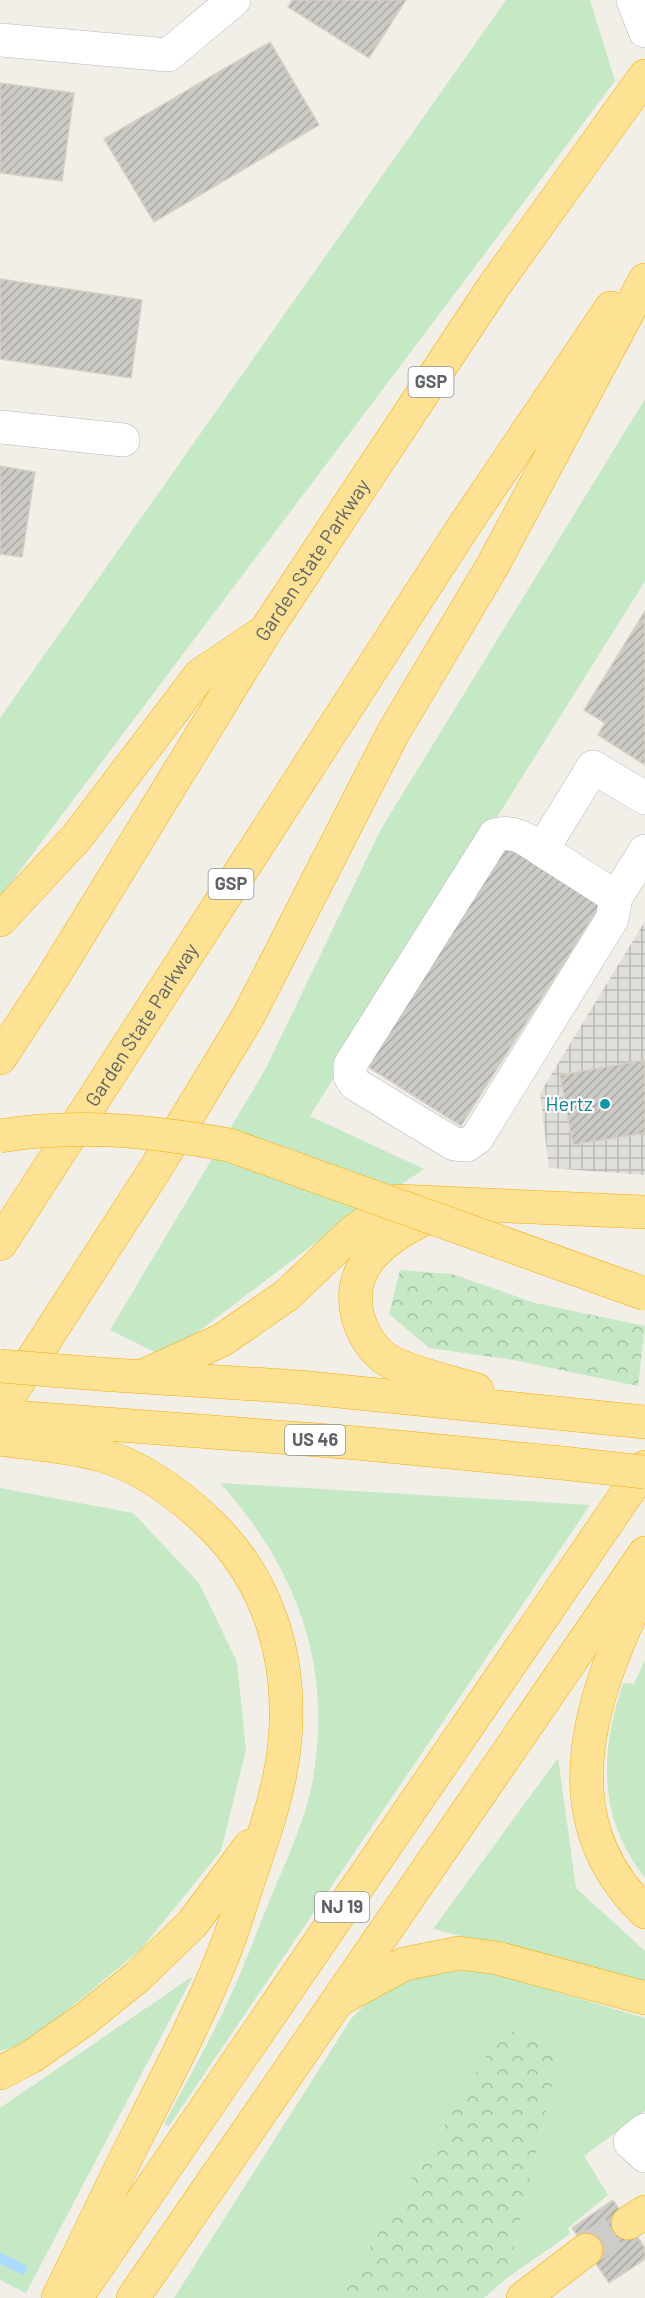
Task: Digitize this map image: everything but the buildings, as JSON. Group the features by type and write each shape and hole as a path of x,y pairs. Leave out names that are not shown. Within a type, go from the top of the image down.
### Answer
{"highway":[{"name":"Garden State Parkway","path":"0,1058 53,977 267,630 494,286 645,76"},
{"name":"Garden State Parkway","path":"0,1244 601,319 645,267"},
{"path":"0,1410 156,1168 249,1015 393,733 493,565 645,280"},
{"path":"0,920 78,837 200,675 267,630"},
{"path":"0,1136 69,1129 123,1130 176,1135 229,1145 645,1294"},
{"path":"143,1376 222,1340 287,1294 354,1231 398,1201 645,1212"},
{"path":"453,1203 389,1238 376,1249 359,1278 356,1295 361,1326 368,1340 390,1362 536,1410"},
{"path":"0,1366 299,1387 645,1422"},
{"name":"US 46","path":"0,1416 58,1434 562,1463 645,1472"},
{"path":"0,1439 58,1434 163,1486 191,1506 219,1533 244,1563 264,1596 274,1629 285,1698 285,1740 279,1782 268,1823 223,1956 170,2075 136,2136 58,2298"},
{"name":"NJ 19","path":"75,2298 645,1467"},
{"name":"NJ 19","path":"133,2298 645,1553"},
{"path":"645,1583 612,1652 588,1745 586,1772 593,1826 602,1852 616,1878 645,1912"},
{"path":"0,2073 31,2057 85,2019 165,1951 192,1924 268,1823"},
{"path":"335,2002 404,1964 459,1953 497,1958 645,1998"},
{"path":"524,2298 586,2250"}],"street":[{"path":"0,40 168,55 234,0"},
{"path":"633,0 645,31"},
{"path":"0,427 123,440"},
{"path":"542,850 593,767 645,798"},
{"path":"616,897 521,836 505,832 495,834 350,1065 350,1076 356,1084 454,1144 467,1145 477,1138 612,919 616,897 645,851"},
{"path":"645,2130 630,2142 645,2156"}],"shaded area":[{"path":"645,921 645,1175 549,1168 540,1093"}],"green space":[{"path":"506,0 590,0 615,81 0,897 0,718"},
{"path":"645,399 645,581 310,1116 424,1169 307,1249 165,1357 110,1330 265,1070 381,829"},
{"path":"400,1270 452,1274 535,1303 645,1326 638,1386 513,1360 429,1348 389,1314"},
{"path":"220,1483 590,1505 169,2126 164,2124 222,2015 293,1844 305,1812 313,1779 318,1737 318,1696 312,1657 302,1620 288,1584 269,1549 247,1515"},
{"path":"0,1488 133,1513 199,1583 237,1662 246,1750 221,1851 141,1949 28,2043 0,2051"},
{"path":"645,1660 645,1878 629,1855 618,1831 607,1784 607,1760 615,1709 623,1683 634,1684"},
{"path":"558,1758 576,1888 645,1951 645,1983 433,1929"},
{"path":"449,1969 490,1972 645,2018 645,2111 584,2156 608,2195 568,2228 570,2234 507,2278 560,2051 504,2027 339,2298 174,2298 351,2019 373,1999 395,1985 419,1976"},
{"path":"193,1976 26,2293 0,2280 0,2108"},
{"path":"504,2027 560,2051 507,2278 484,2298 339,2298"}],"waterway":[{"path":"0,2258 22,2269"}],"tunnel":[{"path":"586,2250 628,2223"}],"place":[{"name":"Hertz","path":"605,1104"}]}
